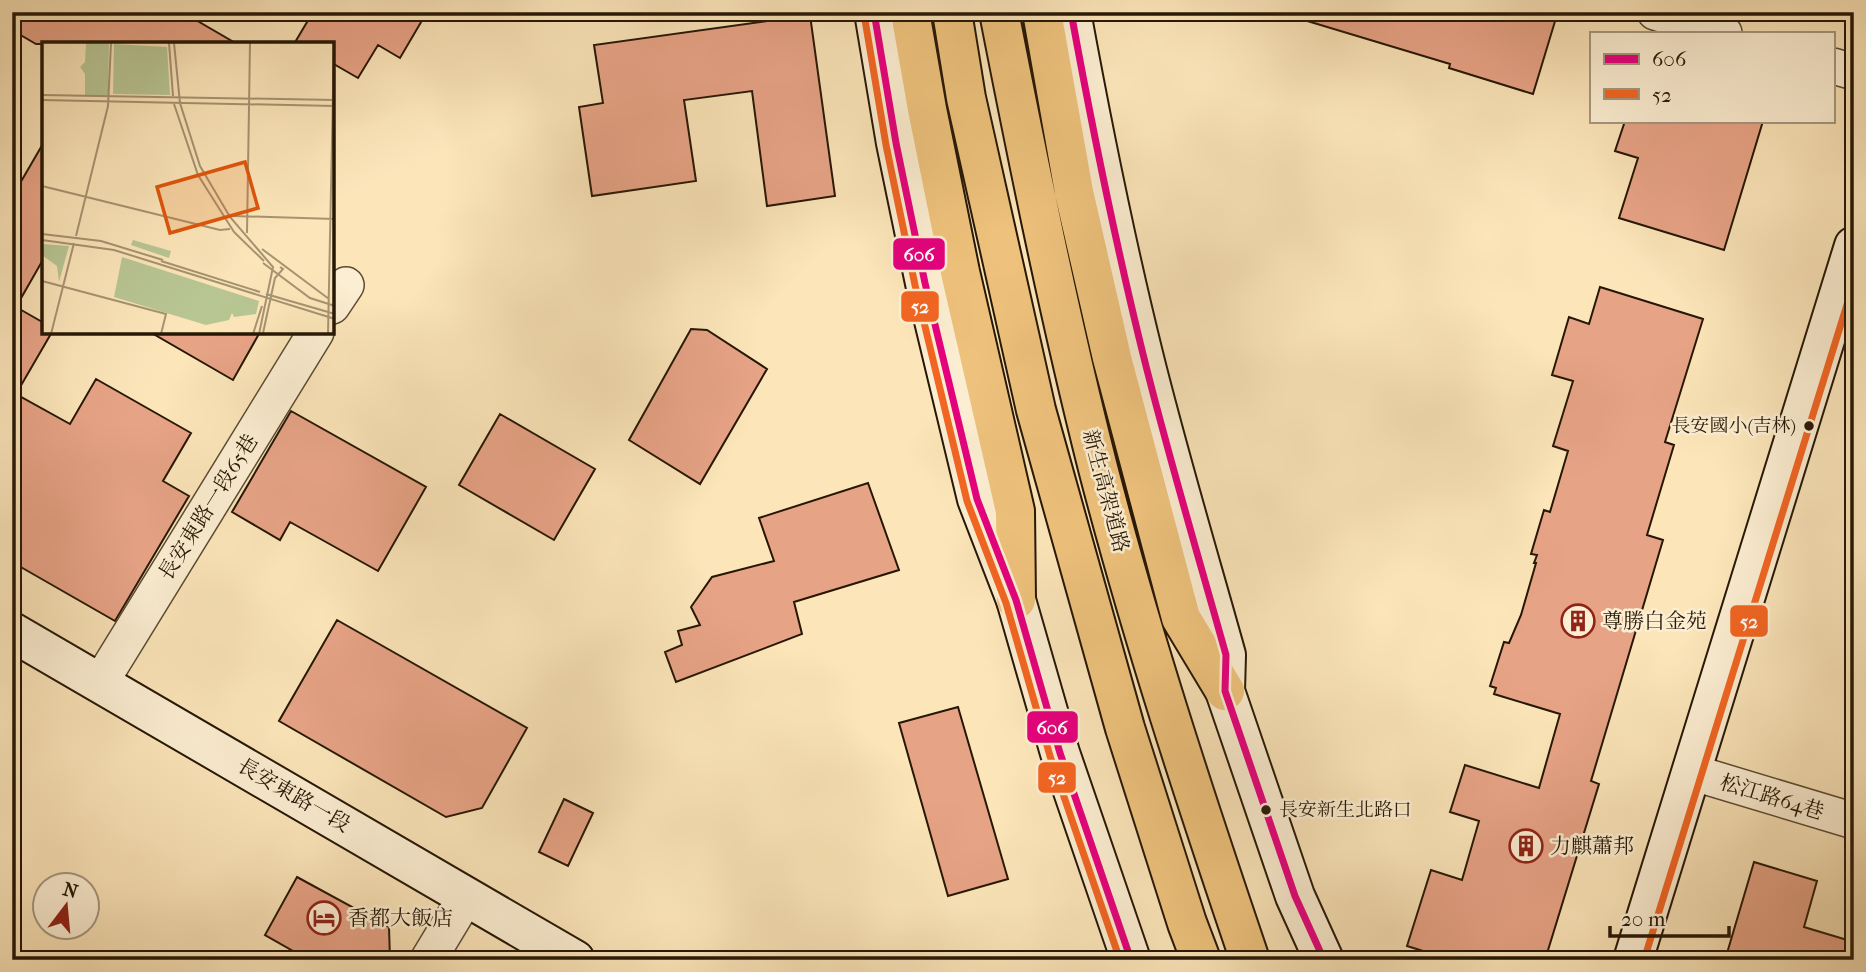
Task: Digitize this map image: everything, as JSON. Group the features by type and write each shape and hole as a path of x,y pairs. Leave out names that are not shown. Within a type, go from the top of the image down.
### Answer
{"highway":[{"path":"910,12 960,272 1015,511 1016,600"},
{"path":"952,12 966,98 1036,410 1125,728 1201,960"},
{"name":"新生高架道路","path":"999,12 1031,171 1098,468 1192,789 1250,960"},
{"path":"1042,12 1074,192 1109,345 1181,618 1225,691"}],"street":[{"path":"874,12 896,142 925,282 977,499 1016,600 1060,753 1131,960"},
{"path":"1071,12 1110,209 1143,356 1226,655 1225,691 1295,896 1324,960"},
{"path":"1655,12 1721,32"},
{"path":"1834,66 1854,72"},
{"path":"1633,960 1854,247"},
{"name":"長安東路一段65巷","path":"100,682 315,334"},
{"name":"長安東路一段","path":"12,632 575,960"},
{"name":"松江路64巷","path":"1691,772 1854,821"},
{"path":"428,960 467,897"}],"building":[{"path":"12,12 182,12 234,42 36,44 12,30"},
{"path":"313,12 427,12 400,58 378,45 358,78 334,64 334,42 295,42"},
{"path":"1305,12 1538,12 1556,18 1533,94 1449,68 1450,64 1304,20"},
{"path":"810,15 835,196 767,206 752,91 684,100 696,181 592,196 579,107 603,103 594,45"},
{"path":"1625,122 1763,122 1724,250 1619,218 1638,158 1615,151"},
{"path":"42,145 42,262 16,307 42,322 42,334 51,334 16,394 70,424 96,379 191,433 163,481 189,496 115,621 12,562 12,197"},
{"path":"1600,287 1703,319 1665,442 1674,445 1647,535 1663,540 1591,781 1599,784 1545,960 1452,960 1407,946 1431,870 1462,880 1479,821 1450,812 1465,765 1539,788 1560,714 1494,694 1496,688 1490,686 1504,642 1509,643 1521,615 1536,563 1537,555 1531,554 1544,510 1550,512 1568,451 1553,446 1573,381 1552,375 1569,317 1589,324"},
{"path":"691,329 707,330 767,369 700,484 629,440"},
{"path":"153,334 259,334 233,380"},
{"path":"291,411 426,487 378,571 290,522 280,540 232,512"},
{"path":"500,414 595,469 554,540 459,485"},
{"path":"868,483 899,570 794,602 802,634 676,682 665,652 682,645 678,631 700,625 691,607 712,577 774,561 759,518"},
{"path":"337,620 527,728 482,808 446,817 279,721"},
{"path":"958,707 1008,879 948,896 899,723"},
{"path":"564,799 593,813 568,866 539,852"},
{"path":"1754,862 1817,881 1804,927 1854,942 1854,960 1725,960"},
{"name":"香都大飯店","path":"297,877 389,927 390,960 309,960 265,935"}],"transit line":[{"name":"606","path":"874,12 896,143 925,283 977,499 1016,600 1060,753 1131,960"},
{"name":"606","path":"1071,12 1104,184 1133,312 1226,655 1225,691 1295,896 1324,960"},
{"name":"52","path":"864,14 886,145 915,285 967,501 1006,603 1050,756 1120,960"},
{"name":"52","path":"1644,960 1854,282"}],"place":[{"name":"長安國小(吉林)","path":"1809,426"},
{"name":"尊勝白金苑","path":"1578,621"},
{"name":"長安新生北路口","path":"1266,810"},
{"name":"力麒蕭邦","path":"1526,846"},
{"name":"香都大飯店","path":"324,918"}]}
